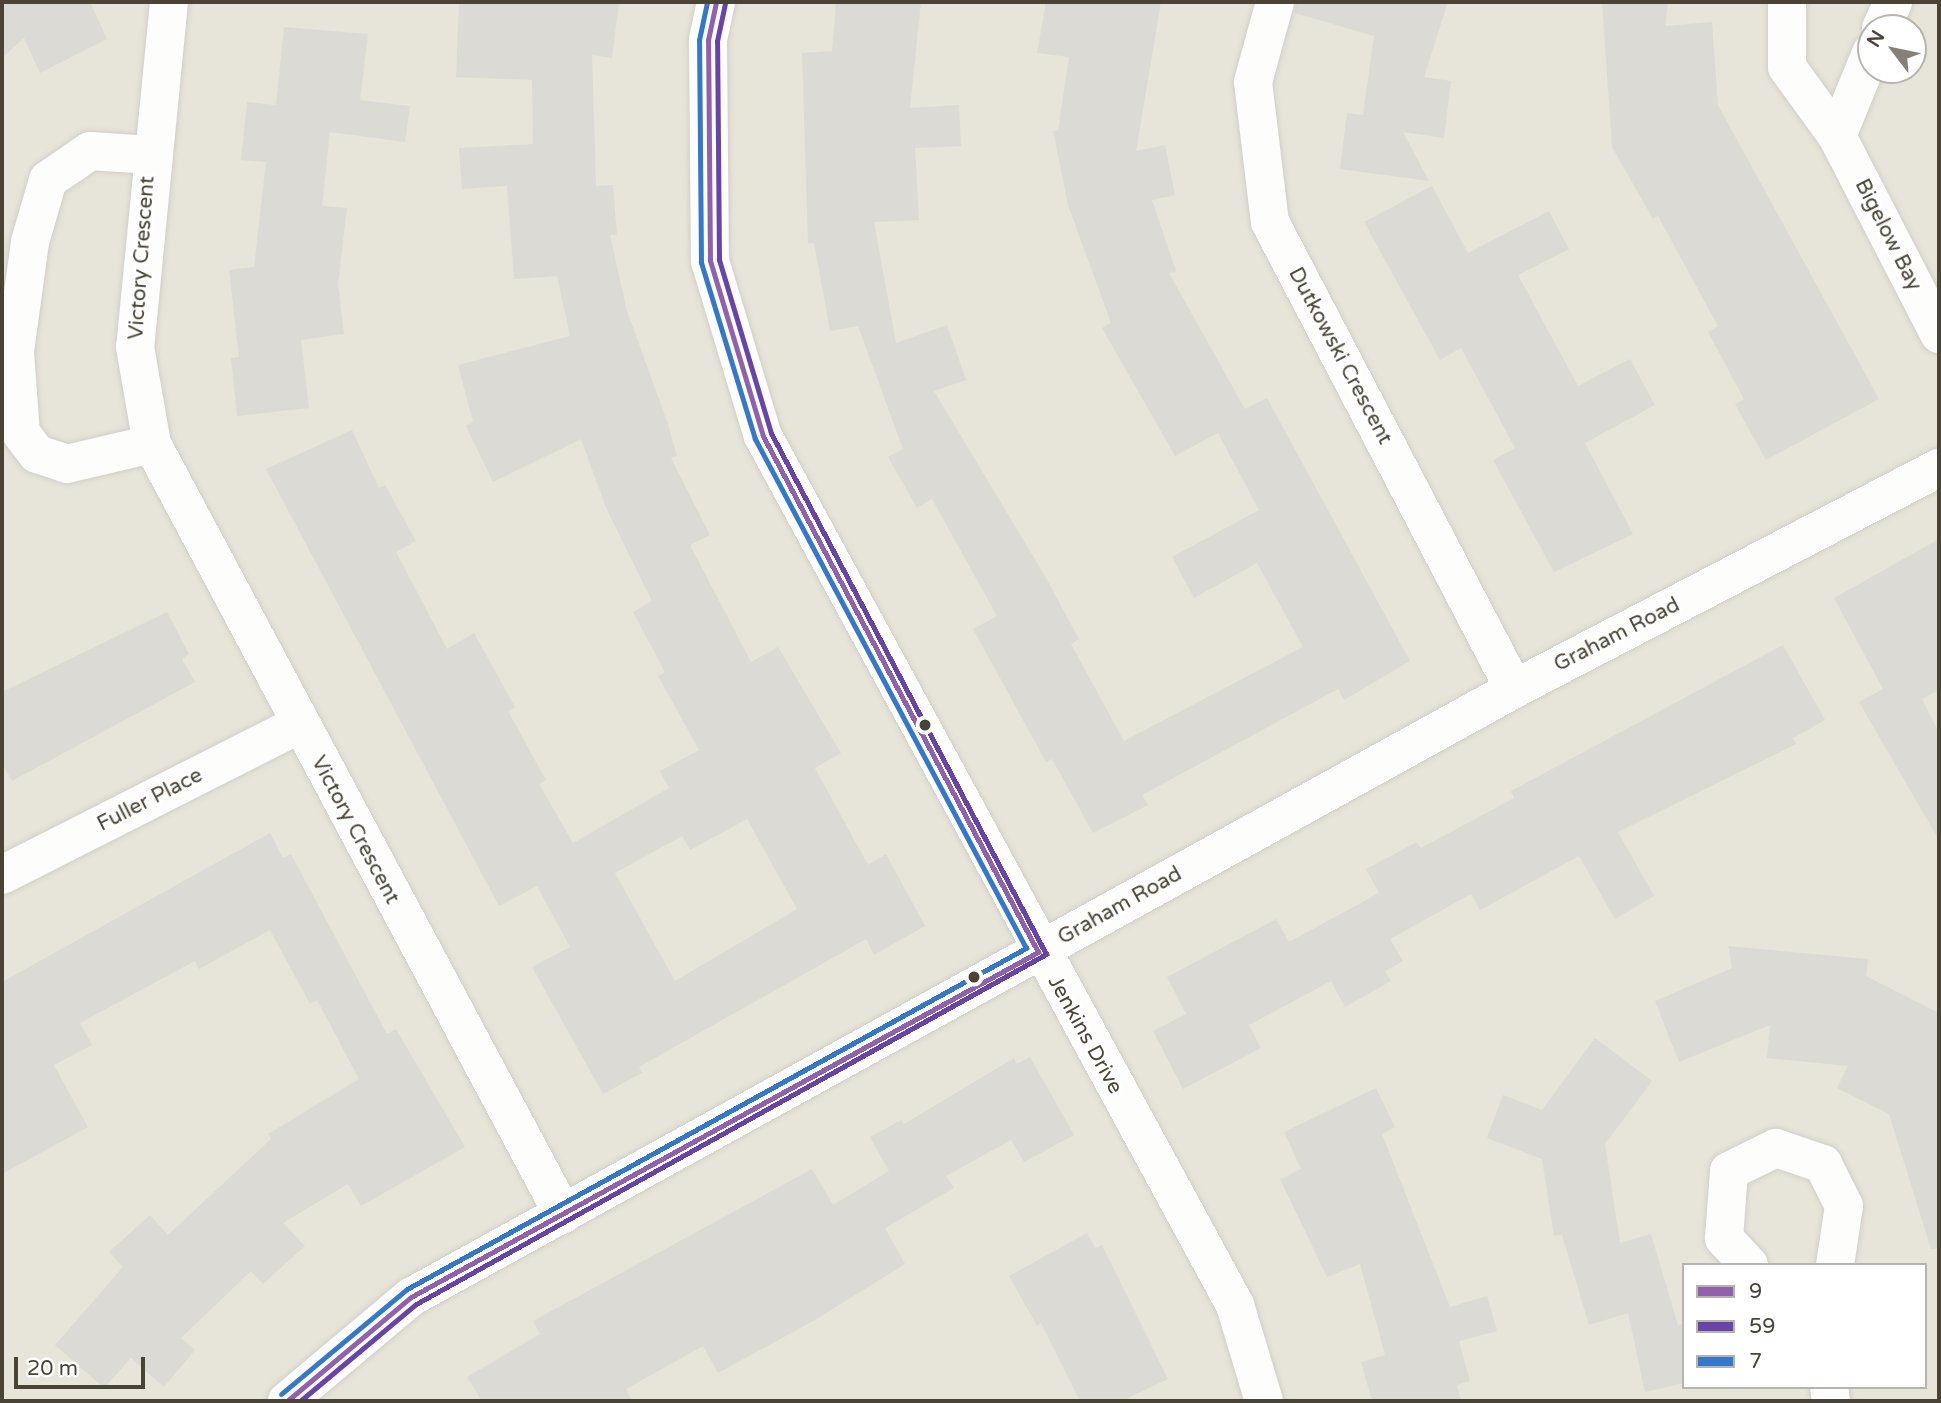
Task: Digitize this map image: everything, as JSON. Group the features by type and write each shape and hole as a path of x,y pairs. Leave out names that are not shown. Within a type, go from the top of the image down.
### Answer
{"street":[{"name":"Victory Crescent","path":"169,2 150,155 135,347 152,444 298,725 563,1214"},
{"name":"Jenkins Drive","path":"716,2 708,40 710,261 763,436 1038,951 1234,1305 1264,1401"},
{"name":"Dutkowski Crescent","path":"1275,2 1253,82 1270,222 1514,689"},
{"name":"Bigelow Bay","path":"1787,2 1787,67 1837,136 1939,334"},
{"path":"1837,136 1858,84"},
{"name":"Victory Crescent","path":"150,155 90,151 48,180 30,242 15,352 21,433 37,454 67,464 152,444"},
{"name":"Graham Road","path":"287,1401 411,1297 1514,689 1939,468"},
{"name":"Fuller Place","path":"2,875 298,725"},
{"path":"1747,1263 1724,1238 1729,1171 1776,1148 1823,1164 1843,1206 1835,1263"}],"shaded area":[{"path":"2,2 1939,2 1939,1401 2,1401"}],"building":[{"path":"2,2 90,2 107,39 40,73 24,38 2,58"},
{"path":"459,2 619,2 612,58 592,55 596,186 613,185 617,235 610,235 627,311 668,424 677,456 671,458 710,535 690,545 751,662 778,647 841,753 815,768 868,865 886,854 925,926 874,955 866,939 639,1067 642,1073 603,1094 532,967 570,947 537,886 499,906 266,469 352,430 379,488 385,485 416,541 396,552 447,649 474,633 515,707 508,711 546,780 539,784 573,843 669,788 660,771 699,750 658,676 665,672 633,612 652,601 607,510 581,439 493,482 466,426 473,422 458,365 570,336 557,276 514,279 507,186 462,189 459,148 533,144 532,80 456,77","holes":["747,819 797,909 675,981 615,873 682,836 690,850"]},
{"path":"836,2 921,2 910,108 959,105 961,146 915,148 919,220 874,222 896,343 947,325 966,380 934,391 1045,576 1079,639 1071,644 1124,741 1303,647 1257,563 1194,598 1172,557 1259,510 1218,433 1175,456 1102,328 1111,323 1068,205 1053,131 1058,130 1069,57 1037,53 1046,2 1161,2 1136,151 1165,145 1175,195 1152,200 1176,271 1169,273 1245,409 1267,398 1410,661 1344,700 1338,689 1142,795 1148,805 1093,833 1052,759 1046,762 973,629 997,616 932,499 917,508 888,457 903,449 858,326 830,331 814,243 808,243 802,53 832,51"},
{"path":"1296,2 1448,2 1424,77 1451,81 1444,138 1403,132 1429,181 1340,169 1347,113 1363,115 1374,36 1295,13"},
{"path":"1602,2 1668,2 1665,26 1712,22 1718,105 1879,399 1766,460 1735,404 1744,399 1708,332 1718,326 1658,216 1653,219 1612,147"},
{"path":"284,27 368,34 360,100 410,106 405,142 330,132 322,206 347,208 338,284 344,334 301,340 309,408 237,416 231,358 239,357 229,270 254,267 266,162 241,160 247,102 276,105"},
{"path":"1432,186 1468,253 1549,211 1569,249 1518,275 1578,386 1630,359 1655,405 1585,443 1633,534 1554,572 1493,460 1515,448 1461,348 1440,360 1364,222"},
{"path":"1939,539 1939,690 1922,699 1939,733 1939,840 1859,702 1883,689 1834,598"},
{"path":"167,612 189,654 182,659 195,682 12,781 2,763 2,692"},
{"path":"1783,645 1825,720 1793,738 1796,744 1618,832 1654,896 1615,919 1579,856 1480,910 1471,894 1390,939 1403,961 1385,971 1391,981 1345,1007 1331,981 1249,1025 1261,1048 1183,1089 1153,1031 1186,1014 1167,977 1276,919 1289,942 1379,893 1366,869 1417,842 1421,848 1514,798 1511,791"},
{"path":"270,833 283,858 291,854 387,1034 396,1029 465,1147 361,1206 348,1184 283,1223 305,1246 263,1284 251,1271 181,1338 195,1350 164,1387 131,1358 104,1388 55,1345 123,1267 109,1252 150,1215 168,1235 271,1139 268,1134 359,1079 317,1000 310,1004 270,930 199,969 195,961 80,1023 92,1045 54,1065 88,1127 2,1174 2,982"},
{"path":"1728,946 1868,959 1866,976 1939,1013 1939,1248 1931,1249 1889,1114 1837,1088 1848,1066 1767,1058 1770,1025 1679,1062 1655,1001 1732,968"},
{"path":"1595,1038 1652,1081 1605,1144 1620,1243 1651,1234 1678,1325 1682,1324 1682,1383 1645,1392 1628,1313 1589,1325 1562,1235 1554,1236 1542,1159 1487,1138 1503,1095 1542,1110"},
{"path":"1030,1057 1074,1135 1024,1162 1011,1140 946,1176 954,1188 885,1228 905,1264 815,1320 718,1373 703,1346 626,1389 632,1401 482,1401 467,1377 540,1334 533,1321 812,1169 833,1205 889,1171 870,1137 901,1120 904,1124 1014,1058 1017,1064"},
{"path":"1376,1088 1395,1127 1382,1134 1450,1307 1487,1296 1497,1331 1459,1341 1470,1381 1457,1385 1461,1401 1372,1401 1361,1362 1385,1355 1360,1264 1327,1277 1280,1179 1301,1169 1284,1132"},
{"path":"1087,1233 1095,1248 1102,1245 1168,1379 1122,1401 1080,1401 1041,1323 1037,1326 1009,1276"}],"transit line":[{"name":"7","path":"281,1394 407,1289 1026,948 755,439 701,262 699,40 707,2"},
{"name":"9","path":"287,1401 411,1297 1038,952 763,436 710,261 708,40 716,2"},
{"name":"59","path":"300,1401 416,1304 1046,954 771,433 719,260 717,41 725,4"}]}
